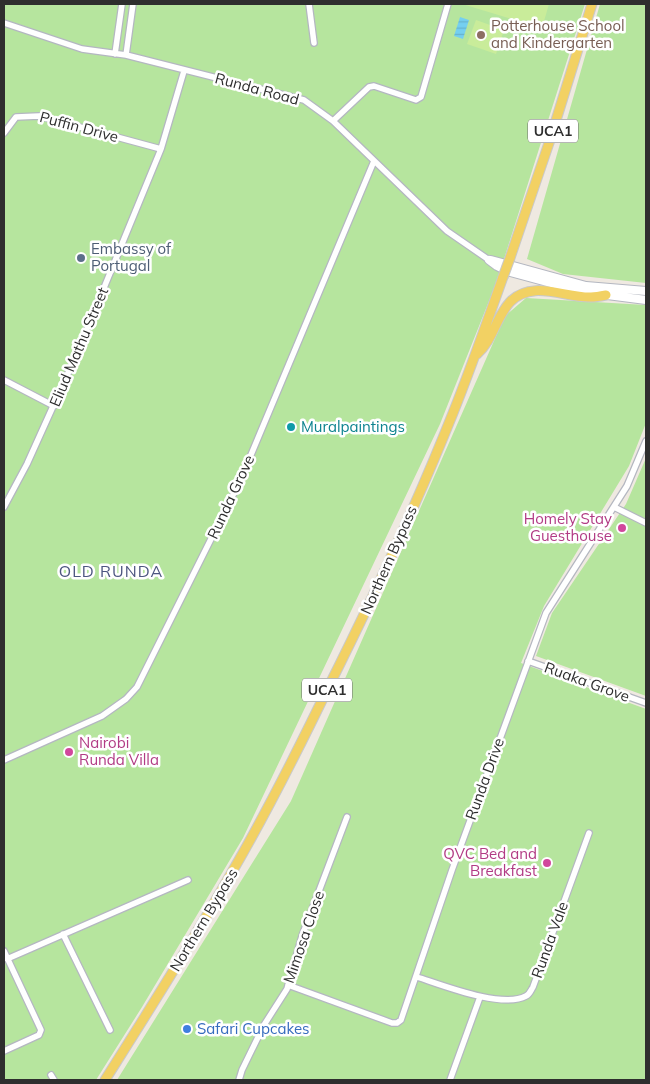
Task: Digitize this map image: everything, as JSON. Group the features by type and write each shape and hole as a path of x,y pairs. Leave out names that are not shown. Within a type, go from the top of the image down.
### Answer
{"main road":[{"name":"Northern Bypass","path":"105,1080 173,973 228,881 288,769 366,612 450,421 504,277 549,143 592,4"},
{"path":"474,357 487,343 510,302 526,292 541,291 590,298 606,295"}],"street":[{"path":"115,54 122,4"},
{"path":"126,55 133,4"},
{"path":"309,4 314,43"},
{"path":"332,122 369,87 374,86 416,100 421,97 448,4"},
{"name":"Runda Road","path":"4,23 82,50 126,55 304,100 332,122 447,231 497,266 507,271 584,292 646,300"},
{"name":"Eliud Mathu Street","path":"4,506 27,464 78,351 161,149 184,71"},
{"name":"Puffin Drive","path":"11,121 16,117 39,116 161,149"},
{"path":"4,118 11,121 4,133"},
{"name":"Runda Grove","path":"4,760 102,716 126,699 137,686 240,481 374,161"},
{"name":"Runda Road","path":"489,260 586,286 646,291"},
{"path":"4,380 54,406"},
{"name":"Runda Drive","path":"288,985 392,1023 397,1023 401,1020 452,870 546,613 614,507 626,486 646,441"},
{"path":"614,507 646,523"},
{"name":"Ruaka Grove","path":"528,661 646,703"},
{"name":"Mimosa Close","path":"239,1080 264,1025 288,985 302,936 347,817"},
{"name":"Runda Vale","path":"417,977 480,997 519,998 528,995 589,833"},
{"path":"7,958 188,880"},
{"path":"64,934 110,1030"},
{"path":"4,951 40,1030 39,1035 4,1051"},
{"path":"450,1080 480,997"}],"green space":[{"path":"4,4 585,4 497,281 440,424 243,838 96,1080 4,1080"},
{"path":"462,4 549,4 542,28"},
{"path":"600,4 646,4 646,283 563,274 527,259"},
{"path":"476,20 504,30 496,54 467,44"},
{"path":"526,298 646,305 646,423 629,466 544,606 521,663 646,709 646,1080 117,1080 291,801 505,316"},
{"path":"646,458 646,696 536,656 552,613 626,504"}],"water":[{"path":"460,17 469,20 463,39 454,36"}],"place":[{"name":"Potterhouse School and Kindergarten","path":"481,35"},
{"name":"Embassy of Portugal","path":"81,258"},
{"name":"Muralpaintings","path":"291,427"},
{"name":"Homely Stay Guesthouse","path":"622,528"},
{"name":"Nairobi Runda Villa","path":"69,752"},
{"name":"QVC Bed and Breakfast","path":"547,863"},
{"name":"Safari Cupcakes","path":"187,1029"}],"district":[{"name":"OLD RUNDA","path":"111,571"}]}
